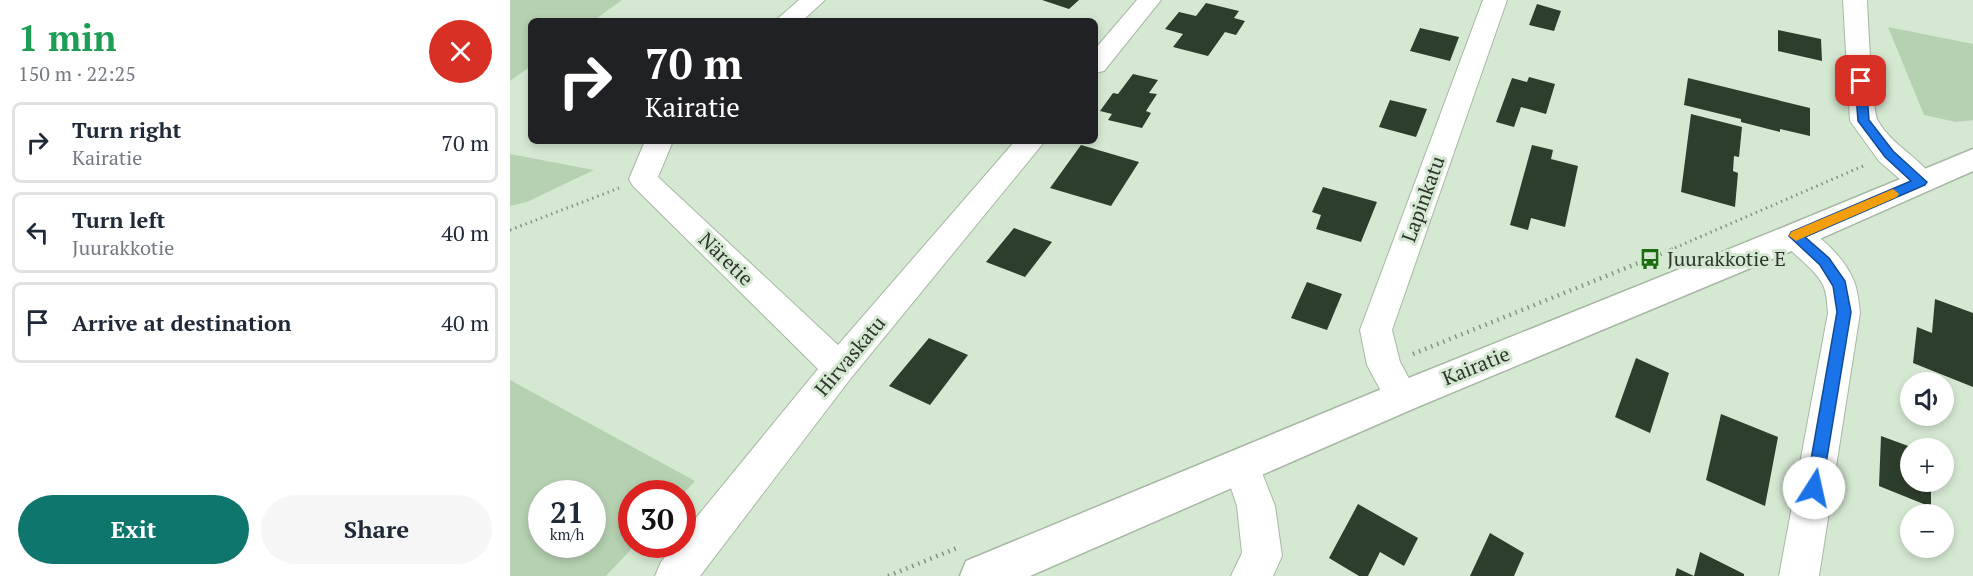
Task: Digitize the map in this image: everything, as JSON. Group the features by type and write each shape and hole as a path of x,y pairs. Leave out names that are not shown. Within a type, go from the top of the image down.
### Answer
{"main road":[{"name":"Kairatie","path":"981,576 1242,467 1402,397 1795,236 1973,159"}],"street":[{"path":"791,18 813,0"},
{"path":"1098,61 1149,0"},
{"name":"Lapinkatu","path":"1402,397 1384,365 1376,330 1494,0"},
{"path":"1855,0 1863,121 1889,154 1921,182"},
{"path":"643,179 658,144"},
{"name":"Hirvaskatu","path":"675,576 839,369 1028,144"},
{"name":"Näretie","path":"643,179 839,369"},
{"path":"1795,236 1824,261 1840,285 1844,312 1799,576"},
{"path":"1242,467 1256,506 1262,556 1251,576"}],"path":[{"path":"510,230 643,179"}],"green space":[{"path":"510,0 622,0 597,18 528,18 528,68 510,81"},
{"path":"1888,27 1973,44 1973,120 1956,122 1924,115"},
{"path":"510,154 594,170 527,202 510,206"},
{"path":"510,380 693,480 618,480 618,558 623,558 606,576 510,576"}],"building":[{"path":"1042,0 1079,0 1069,9"},
{"path":"1206,3 1239,11 1234,18 1245,21 1236,35 1225,32 1208,56 1173,47 1183,34 1165,29 1179,12 1196,16"},
{"path":"1537,4 1561,11 1554,31 1529,25"},
{"path":"1420,28 1459,37 1450,61 1410,51"},
{"path":"1778,30 1821,39 1822,61 1778,51"},
{"path":"1133,74 1158,80 1149,93 1157,94 1146,111 1151,113 1142,128 1108,120 1112,114 1100,111 1113,93 1118,94"},
{"path":"1529,77 1555,84 1546,114 1521,107 1514,127 1496,122 1512,78 1527,82"},
{"path":"1688,78 1810,108 1810,136 1780,129 1780,132 1741,122 1741,119 1684,105"},
{"path":"1390,100 1427,109 1416,137 1379,127"},
{"path":"1691,114 1742,127 1739,157 1734,156 1733,171 1738,173 1735,207 1681,192"},
{"path":"1081,145 1139,162 1111,206 1050,188"},
{"path":"1532,145 1553,150 1551,159 1578,166 1565,227 1531,218 1528,230 1510,225"},
{"path":"1323,187 1377,202 1361,242 1316,229 1321,215 1312,212"},
{"path":"1014,228 1052,242 1025,277 986,262"},
{"path":"1307,282 1342,294 1327,330 1291,318"},
{"path":"1935,299 1973,313 1973,387 1954,379 1954,372 1936,372 1913,363 1917,327 1932,333"},
{"path":"929,338 968,355 930,405 889,386"},
{"path":"1636,358 1669,373 1650,433 1615,417"},
{"path":"1721,414 1778,437 1765,506 1706,480"},
{"path":"1881,436 1900,443 1900,492 1931,492 1931,504 1924,504 1879,486"},
{"path":"1358,504 1418,538 1404,566 1380,552 1368,576 1359,576 1329,558"},
{"path":"1490,533 1524,553 1514,576 1470,576"},
{"path":"1700,552 1744,574 1744,576 1694,576"},
{"path":"1677,568 1694,576 1675,576"}],"slow traffic":[{"path":"1796,236 1893,194"}],"place":[{"name":"Juurakkotie E","path":"1650,259"}],"route":[{"path":"1814,488 1844,312 1840,285 1824,261 1795,236 1921,182 1889,154 1863,121 1861,81"}]}
